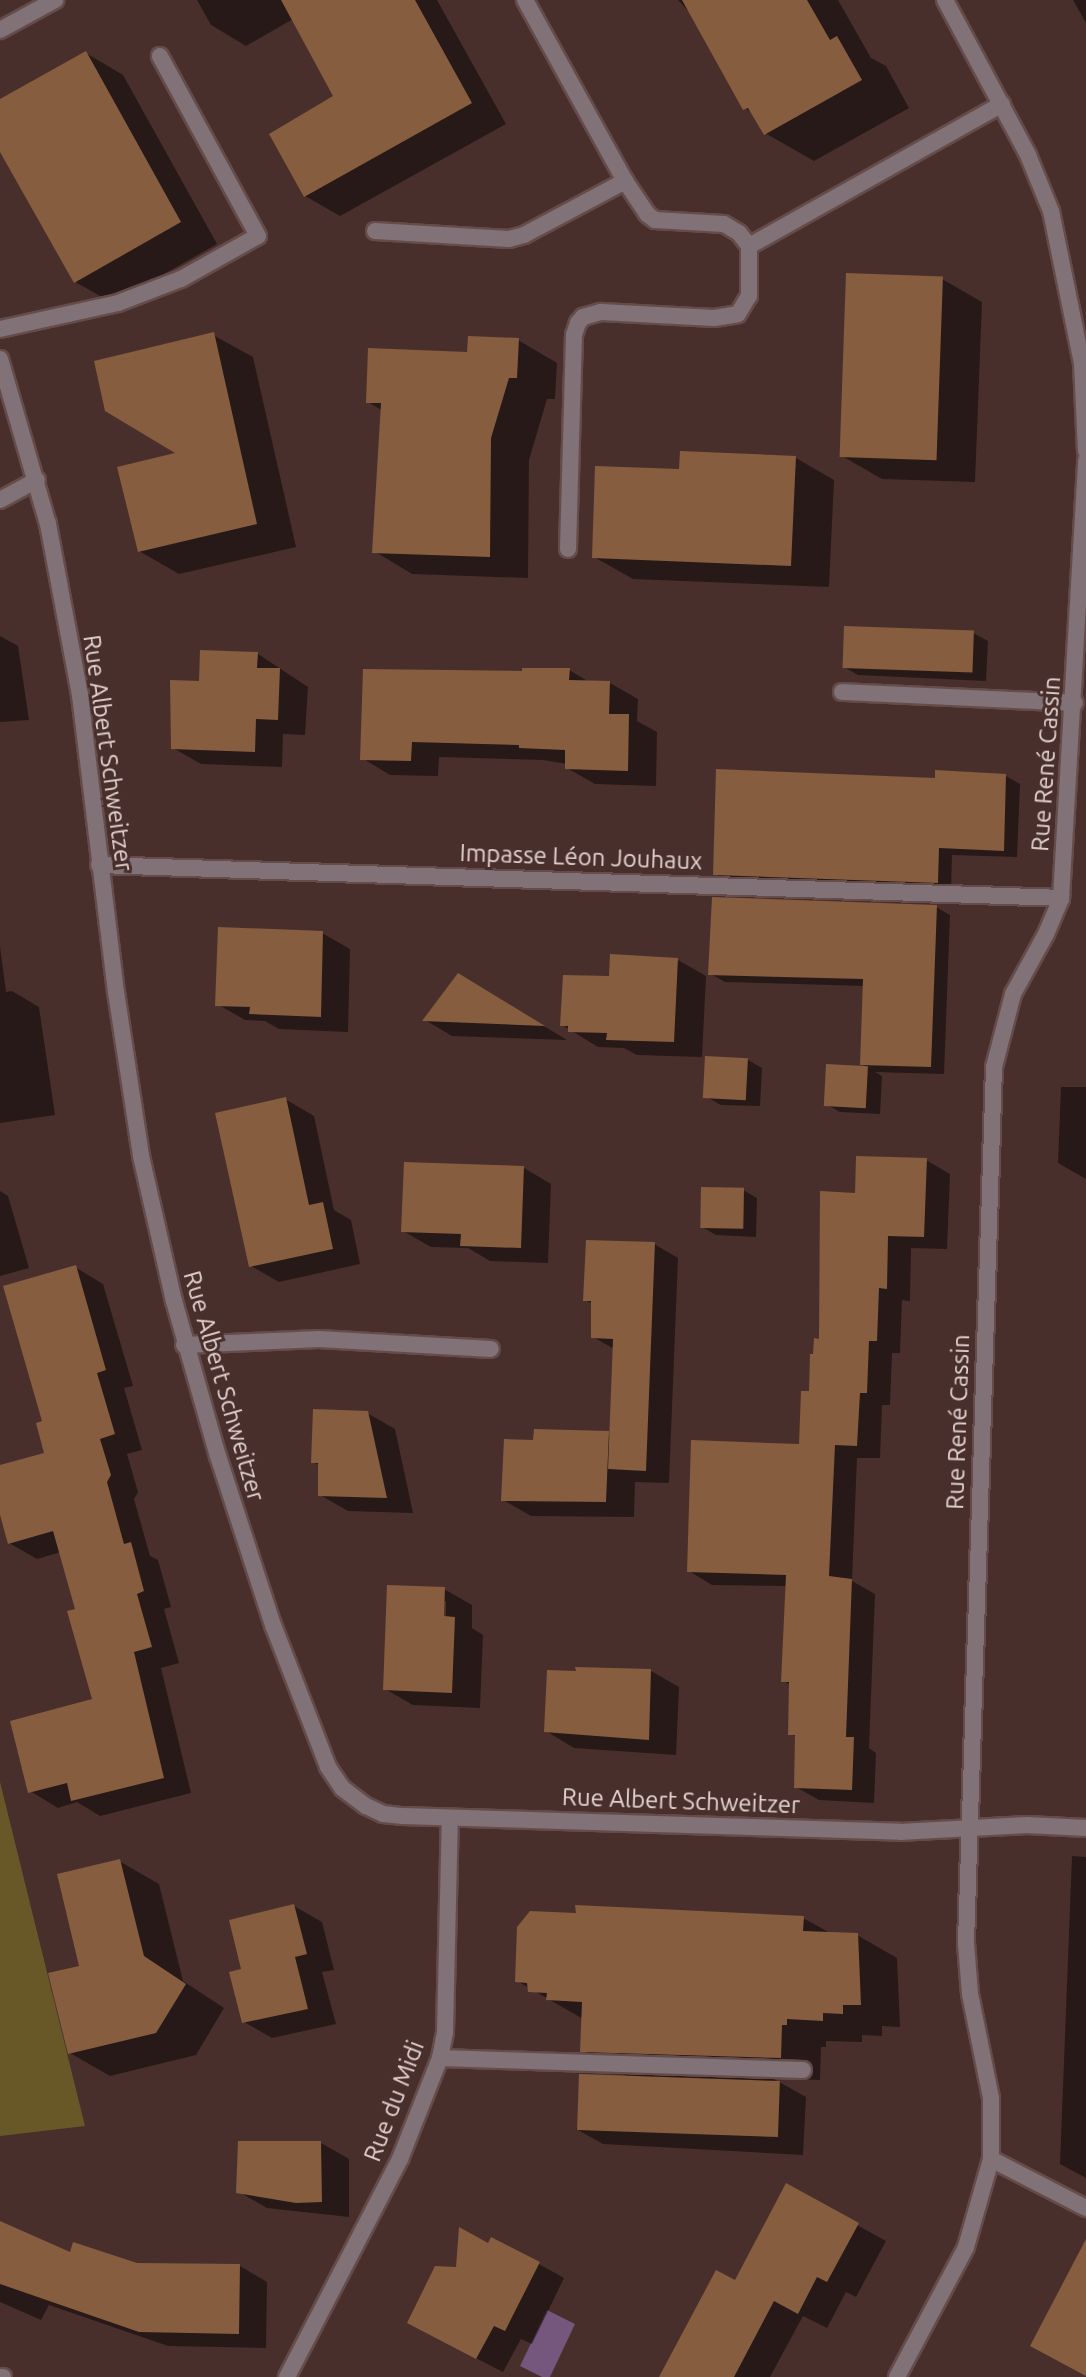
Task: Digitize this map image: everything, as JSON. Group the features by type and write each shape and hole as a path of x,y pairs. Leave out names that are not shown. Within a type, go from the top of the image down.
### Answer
{"street":[{"path":"0,30 55,0"},
{"path":"525,0 638,204 655,220 724,224 739,233 749,246 749,296 738,314 714,318 601,312 583,317 578,323 574,335 568,549"},
{"path":"945,0 1028,155 1051,211 1082,364 1086,451"},
{"path":"0,329 118,303 181,279 258,236 160,56"},
{"path":"749,246 1002,104"},
{"path":"375,231 509,239 524,235 625,181"},
{"path":"1067,278 1086,278"},
{"name":"Rue Albert Schweitzer","path":"0,359 37,480 80,695 99,865 141,1156 184,1345 244,1541 328,1767 353,1798 383,1814 901,1832 1027,1825 1086,1828"},
{"name":"Rue René Cassin","path":"897,2377 966,2247 991,2159 991,2098 967,1969 967,1828 994,1067 1013,994 1046,934 1061,898 1075,703 1086,460"},
{"path":"0,500 37,480"},
{"path":"842,692 1075,703"},
{"name":"Impasse Léon Jouhaux","path":"99,865 1061,898"},
{"path":"184,1345 319,1339 491,1349"},
{"name":"Rue du Midi","path":"287,2377 400,2159 440,2058 445,2032 450,1818"},
{"path":"440,2058 803,2070"},
{"path":"991,2159 1086,2208"}],"shaded area":[{"path":"0,1782 85,2126 0,2136"},
{"path":"547,2310 575,2324 550,2377 542,2377 520,2366"}],"building":[{"path":"281,0 415,0 472,103 304,197 269,134 333,96"},
{"path":"682,0 807,0 830,40 837,36 862,80 764,135 748,108 743,110"},
{"path":"86,51 181,222 74,283 0,152 0,99"},
{"path":"846,273 943,276 937,460 840,457"},
{"path":"214,332 257,524 138,552 117,467 175,453 105,411 94,361"},
{"path":"468,336 519,338 517,378 509,378 491,438 490,557 372,553 381,403 366,403 368,348 467,352"},
{"path":"680,451 796,456 791,566 592,558 595,466 679,469"},
{"path":"844,626 974,631 972,673 843,668"},
{"path":"200,650 258,652 257,668 280,668 278,720 256,719 255,752 171,749 170,680 199,681"},
{"path":"522,668 570,668 569,680 610,681 609,714 629,714 628,771 565,769 565,750 519,748 519,745 412,742 411,761 360,760 363,669 522,671"},
{"path":"716,769 935,778 935,770 1006,774 1004,851 939,848 938,883 713,875"},
{"path":"712,897 937,905 931,1067 860,1065 863,979 708,975"},
{"path":"218,927 323,931 321,1017 249,1014 250,1007 215,1006"},
{"path":"610,954 678,958 674,1042 606,1040 607,1033 568,1032 568,1026 560,1026 563,975 609,976"},
{"path":"458,973 545,1026 422,1021"},
{"path":"705,1056 748,1058 746,1100 703,1098"},
{"path":"826,1064 868,1066 866,1108 824,1106"},
{"path":"286,1097 309,1205 323,1202 333,1249 249,1267 215,1113"},
{"path":"856,1156 927,1158 924,1237 888,1236 887,1289 879,1288 877,1341 869,1341 867,1393 860,1393 857,1446 835,1445 829,1576 852,1579 846,1737 854,1737 852,1790 794,1788 795,1735 788,1735 789,1682 781,1682 786,1575 687,1572 691,1440 799,1444 801,1391 809,1391 810,1354 813,1354 814,1338 819,1339 820,1191 855,1193"},
{"path":"404,1162 524,1166 521,1248 460,1246 461,1234 401,1232"},
{"path":"701,1187 744,1188 743,1229 700,1228"},
{"path":"586,1240 655,1242 646,1471 608,1469 613,1339 591,1338 591,1301 583,1301"},
{"path":"76,1265 106,1370 97,1373 115,1434 100,1439 111,1475 107,1482 124,1544 131,1542 144,1591 137,1594 152,1647 134,1652 164,1778 71,1801 67,1783 28,1793 10,1721 92,1699 67,1611 75,1609 53,1531 8,1544 0,1515 0,1465 44,1453 36,1423 42,1421 3,1286"},
{"path":"313,1409 368,1411 387,1498 318,1496 318,1463 311,1463"},
{"path":"534,1429 609,1431 606,1502 501,1501 504,1439 533,1440"},
{"path":"387,1585 445,1587 444,1616 455,1617 452,1693 383,1690"},
{"path":"575,1667 651,1669 649,1740 544,1732 547,1670 576,1671"},
{"path":"120,1859 144,1956 186,1984 156,2033 68,2054 48,1973 79,1966 57,1874"},
{"path":"294,1904 307,1954 295,1957 308,2009 242,2023 229,1972 241,1969 229,1920"},
{"path":"575,1905 804,1916 803,1931 858,1933 861,2005 843,2005 843,2014 823,2013 823,2021 787,2019 787,2025 782,2025 781,2058 580,2052 582,2002 546,2000 547,1993 528,1992 527,1983 515,1982 517,1927 530,1911 576,1913"},
{"path":"579,2074 780,2081 778,2137 577,2130"},
{"path":"238,2141 321,2141 322,2202 296,2203 236,2193"},
{"path":"786,2183 859,2223 827,2282 817,2277 798,2314 774,2301 734,2377 659,2377 716,2270 735,2280"},
{"path":"0,2221 70,2252 73,2242 137,2263 240,2264 239,2334 139,2332 0,2284"},
{"path":"459,2227 488,2243 491,2237 540,2262 505,2331 494,2326 476,2359 407,2323 435,2266 456,2267"},
{"path":"1086,2239 1086,2376 1030,2346"}]}
